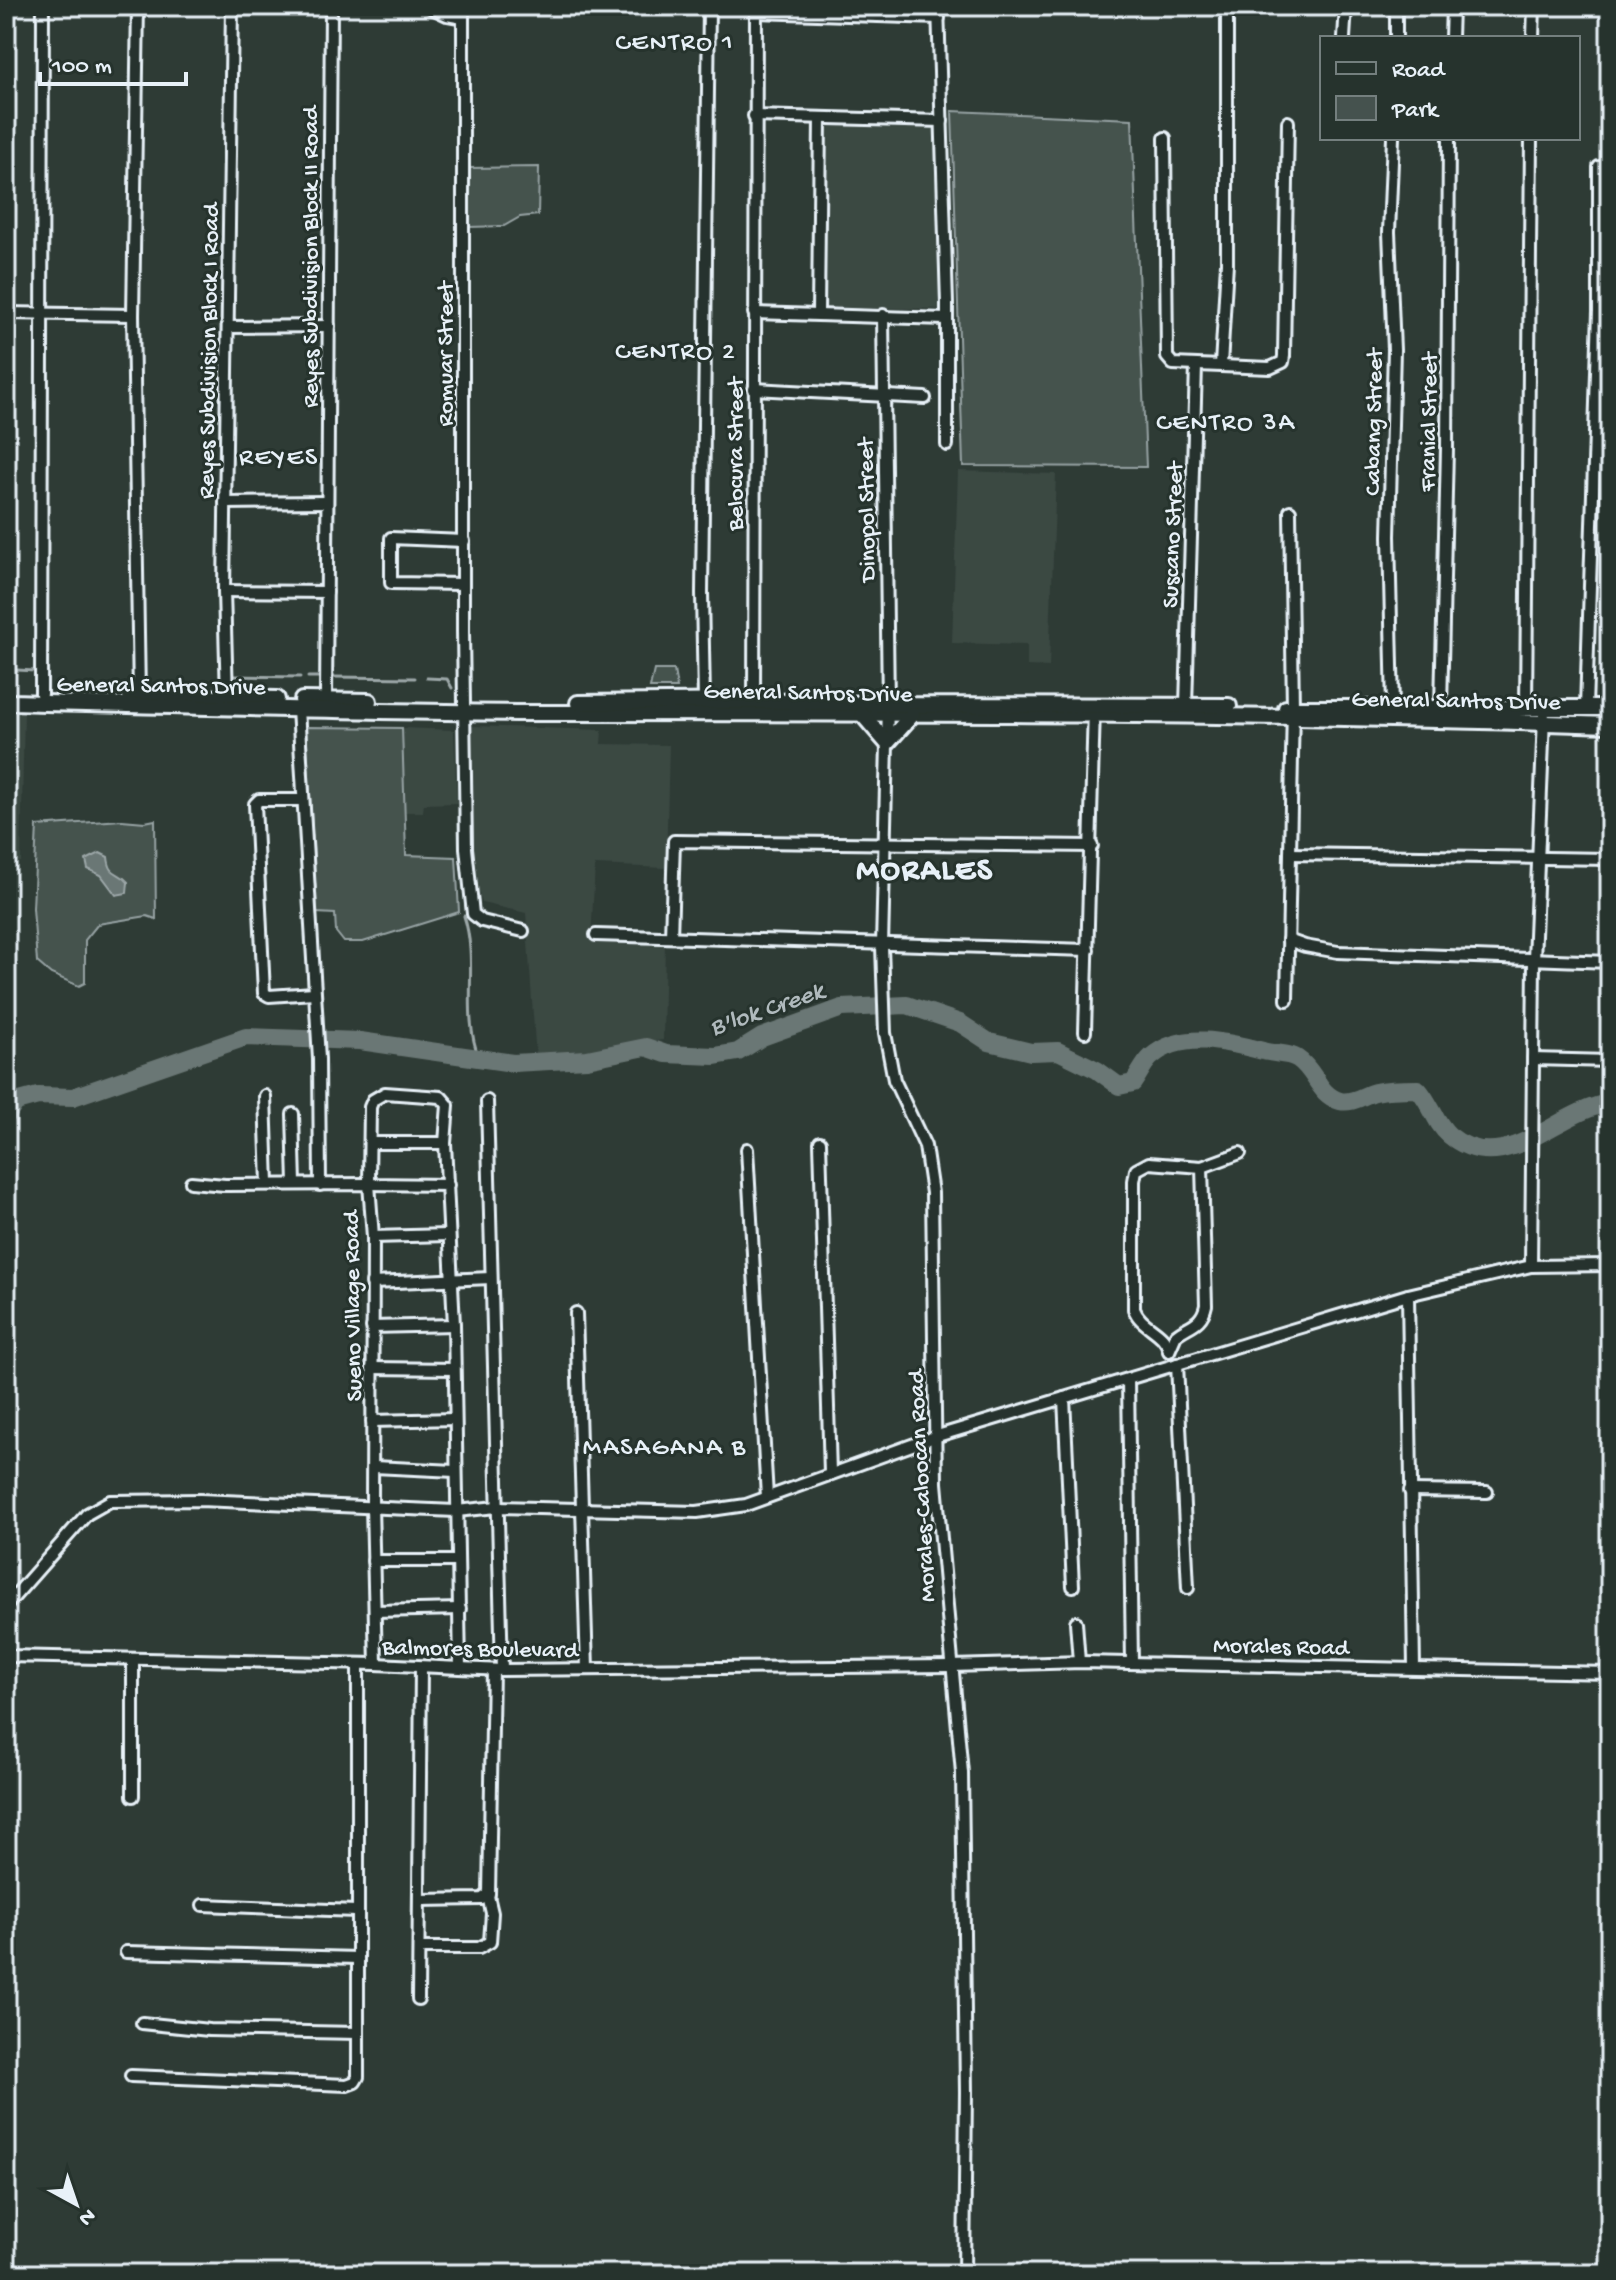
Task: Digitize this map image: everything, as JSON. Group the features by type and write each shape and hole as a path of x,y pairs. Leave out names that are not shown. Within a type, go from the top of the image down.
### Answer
{"highway":[{"name":"General Santos Drive","path":"6,693 465,706 1293,712 1441,707 1610,708"},
{"name":"General Santos Drive","path":"6,702 298,709 704,701 862,714 888,709 913,714 1186,706 1610,725"},
{"path":"862,714 887,743 913,714"}],"street":[{"path":"41,694 43,6"},
{"path":"138,6 133,315 139,696"},
{"name":"Reyes Subdivision Block I Road","path":"227,697 224,591 232,6"},
{"name":"Reyes Subdivision Block II Road","path":"326,700 331,6"},
{"path":"428,6 463,18"},
{"name":"Romuar Street","path":"463,6 466,848 471,910 482,921 523,931"},
{"path":"704,701 702,593 709,6"},
{"path":"938,6 947,445"},
{"path":"1221,365 1227,263 1227,6"},
{"path":"1344,36 1346,6"},
{"path":"1396,6 1396,36"},
{"path":"1451,36 1452,6"},
{"path":"1533,36 1534,6"},
{"path":"756,9 939,18"},
{"name":"Belocura Street","path":"754,706 756,9"},
{"path":"754,116 942,121"},
{"path":"818,314 820,118"},
{"path":"1165,138 1167,357 1173,364 1270,368 1283,362 1288,122"},
{"name":"Cabang Street","path":"1393,140 1389,232 1394,350 1389,536 1393,708"},
{"name":"Franial Street","path":"1441,707 1449,140"},
{"path":"1526,707 1531,140"},
{"path":"1586,708 1599,311 1599,167"},
{"path":"6,313 133,315"},
{"path":"754,313 946,319"},
{"name":"Dinopol Street","path":"883,315 888,709"},
{"path":"228,327 329,326"},
{"name":"Suscano Street","path":"1186,706 1196,366"},
{"path":"754,389 925,398"},
{"path":"225,503 327,502"},
{"path":"1287,1000 1293,712 1290,511"},
{"path":"463,584 391,583 391,538 464,541"},
{"path":"224,591 327,592"},
{"path":"1531,1266 1534,960 1544,707"},
{"name":"Sueno Village Road","path":"298,709 319,1059 320,1185 369,1184 373,1237 372,1506 376,1664"},
{"name":"Morales-Caloocan Road","path":"888,709 883,844 884,1014 888,1057 894,1080 925,1146 929,1167 933,1221 934,1437 962,1773 966,2092 964,2274"},
{"path":"1085,1032 1094,711"},
{"path":"303,800 270,799 259,800 255,804 264,993 269,996 314,993"},
{"path":"671,937 674,841 1092,846"},
{"path":"1290,854 1610,859"},
{"path":"596,935 1088,950"},
{"path":"1288,940 1338,952 1610,962"},
{"path":"1533,1059 1610,1061"},
{"path":"448,1185 369,1184 371,1103 385,1093 441,1097 448,1105 445,1143 448,1185 448,1235 454,1325 460,1668"},
{"path":"265,1096 268,1184"},
{"path":"419,1948 479,1948 490,1942 488,1896 498,1670 487,1101"},
{"path":"293,1114 295,1184"},
{"path":"820,1142 830,1473"},
{"path":"370,1143 445,1143"},
{"path":"747,1149 767,1497"},
{"path":"1188,1588 1173,1366 1165,1339 1142,1323 1134,1309 1134,1181 1136,1170 1149,1163 1202,1167 1240,1153"},
{"path":"1169,1350 1179,1332 1189,1329 1204,1315 1206,1305 1202,1167"},
{"path":"191,1182 320,1185"},
{"path":"373,1237 448,1235"},
{"path":"6,1606 87,1514 110,1501 164,1499 456,1511 497,1507 697,1512 746,1505 934,1437 1408,1295 1531,1266 1610,1265"},
{"path":"372,1283 491,1278"},
{"path":"1408,1295 1414,1667"},
{"path":"576,1313 587,1669"},
{"path":"372,1327 454,1325"},
{"path":"372,1368 454,1369"},
{"path":"1128,1379 1132,1663"},
{"path":"1064,1398 1073,1586"},
{"path":"372,1421 455,1419"},
{"path":"374,1467 455,1471"},
{"path":"1410,1491 1487,1492"},
{"path":"373,1561 458,1561"},
{"path":"375,1611 460,1609"},
{"path":"1076,1622 1079,1662"},
{"name":"Balmores Boulevard","path":"6,1656 376,1664 498,1670 952,1666"},
{"path":"133,1659 133,1796"},
{"name":"Morales Road","path":"952,1666 1079,1662 1610,1673"},
{"path":"131,2076 352,2084 358,2077 358,1664"},
{"path":"418,1999 421,1667"},
{"path":"419,1900 482,1899 488,1896"},
{"path":"203,1905 356,1911"},
{"path":"126,1952 358,1958"},
{"path":"142,2023 209,2030 358,2033"}],"shaded area":[{"path":"938,124 942,309 822,308 827,125"},
{"path":"958,471 1056,474 1049,667 1027,666 1027,645 952,643"},
{"path":"6,710 24,711 21,862 9,862 6,932"},
{"path":"472,726 602,730 601,744 669,745 666,868 595,865 591,939 665,942 663,1040 611,1046 590,1057 536,1059 526,913 482,903 472,868"},
{"path":"402,728 454,730 457,803 424,804 423,812 405,812"},
{"path":"100,853 108,857 113,871 128,882 127,893 116,895 101,875 88,869 86,860"}],"green space":[{"path":"952,111 1132,119 1146,467 963,466"},
{"path":"539,167 538,215 520,217 504,226 469,227 470,168"},
{"path":"654,670 674,670 677,688 650,688"},
{"path":"306,727 402,728 406,855 456,857 459,912 363,942 344,942 336,932 335,914 317,913"},
{"path":"155,820 156,919 147,916 98,924 85,940 85,983 79,986 51,974 37,962 33,908 37,826"}],"waterway":[{"path":"17,670 35,671"},
{"path":"232,676 300,677"},
{"path":"308,677 321,677"},
{"path":"333,677 415,678"},
{"path":"427,678 447,679 452,688"},
{"path":"464,916 470,951 471,1023 479,1058"},
{"name":"B'lok Creek","path":"6,1117 16,1102 38,1096 73,1097 246,1037 360,1041 513,1063 587,1059 646,1047 666,1054 715,1056 738,1052 762,1037 842,1008 907,1005 960,1023 989,1042 1031,1052 1058,1051 1097,1070 1119,1086 1133,1083 1148,1060 1176,1043 1205,1040 1291,1056 1304,1064 1327,1094 1340,1101 1380,1091 1418,1089 1449,1135 1469,1147 1490,1150 1510,1147 1590,1108 1610,1103"}],"district":[{"name":"CENTRO 1","path":"675,40"},
{"name":"CENTRO 2","path":"676,349"},
{"name":"CENTRO 3A","path":"1226,420"},
{"name":"REYES","path":"279,455"},
{"name":"MORALES","path":"925,867"},
{"name":"MASAGANA B","path":"665,1445"}]}
